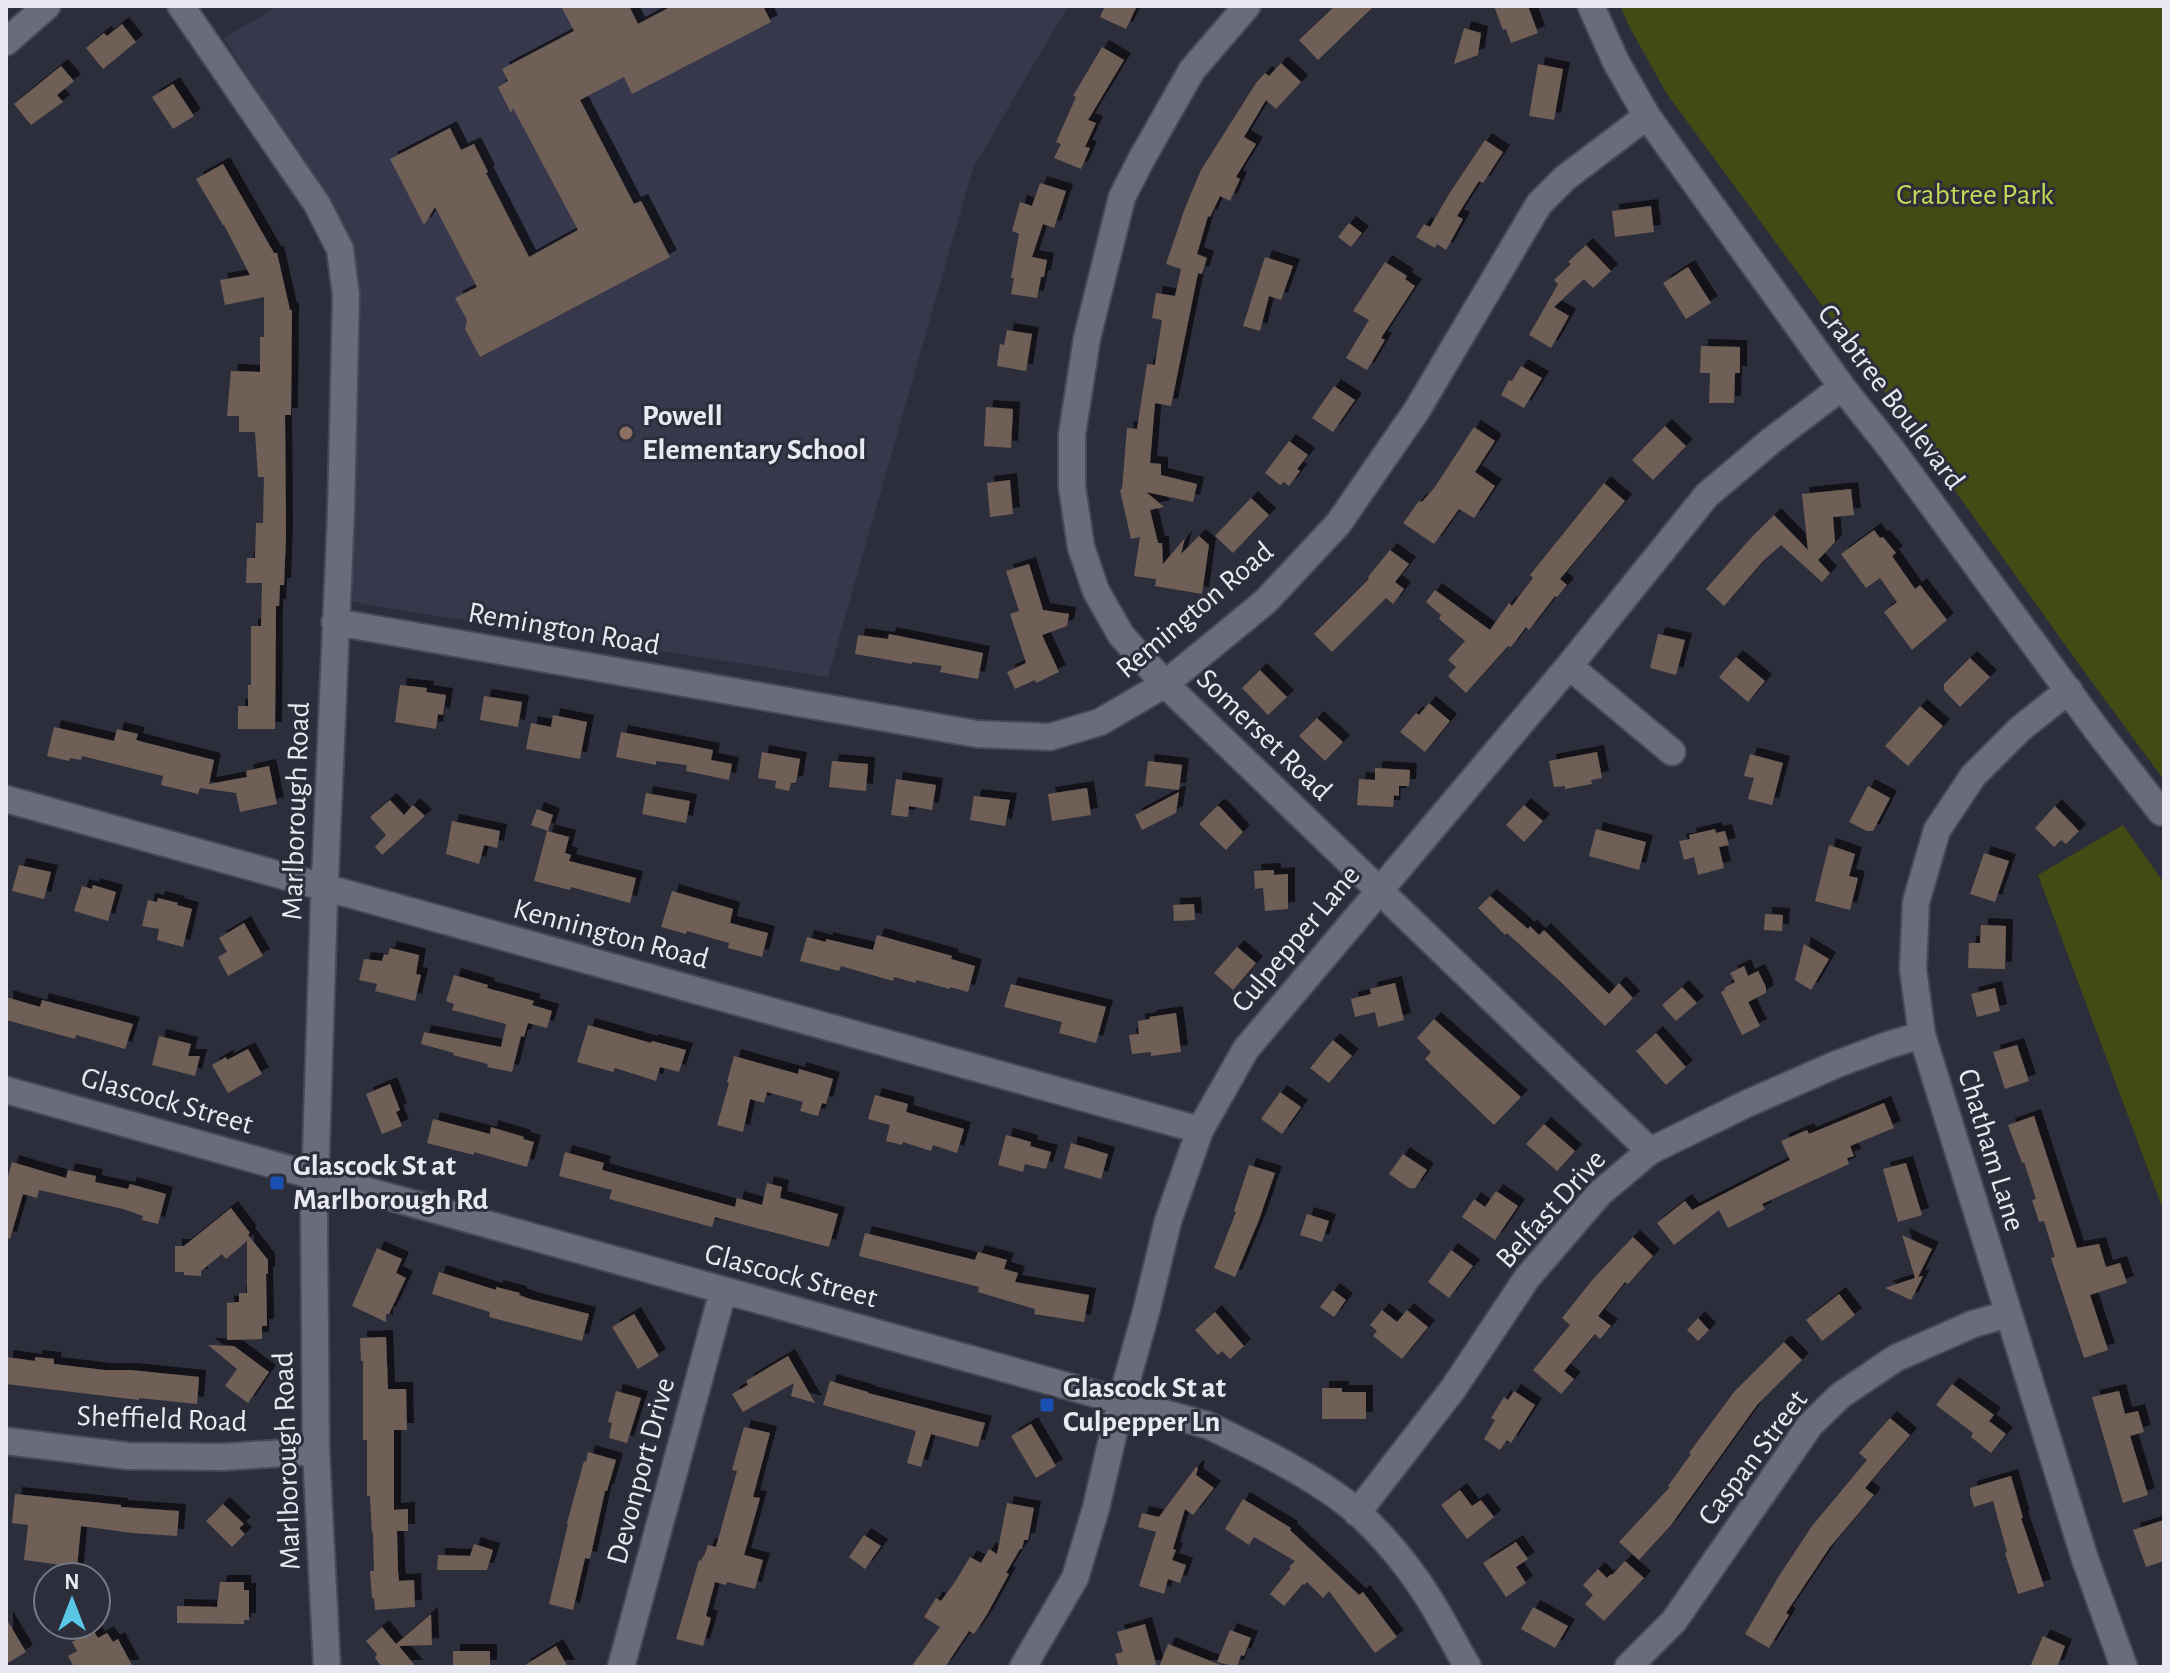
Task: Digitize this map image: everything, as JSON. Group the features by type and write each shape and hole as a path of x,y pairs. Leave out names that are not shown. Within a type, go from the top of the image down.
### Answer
{"street":[{"path":"6,42 47,6"},
{"name":"Marlborough Road","path":"181,6 317,204 340,249 346,295 316,1178 316,1451 327,1667"},
{"name":"Somerset Road","path":"1247,6 1192,70 1122,197 1087,338 1072,434 1072,487 1081,547 1096,591 1121,635 1165,684 1650,1151"},
{"name":"Crabtree Boulevard","path":"1591,6 1616,62 1647,116 1842,387 2161,812"},
{"name":"Remington Road","path":"335,622 977,734 1050,737 1100,722 1165,684 1266,601 1338,524 1417,410 1539,204 1565,178 1647,116"},
{"name":"Culpepper Lane","path":"1023,1667 1075,1578 1096,1508 1168,1221 1200,1130 1246,1049 1569,666 1707,495 1842,387"},
{"path":"1569,666 1672,752"},
{"name":"Chatham Lane","path":"2069,690 2020,729 1973,776 1937,830 1916,902 1913,969 1922,1035 2085,1559 2124,1667"},
{"name":"Kennington Road","path":"6,799 1200,1130"},
{"name":"Belfast Drive","path":"1357,1513 1453,1389 1527,1278 1600,1193 1650,1151 1837,1064 1922,1035"},
{"name":"Glascock Street","path":"6,1090 1207,1425 1274,1457 1338,1496 1357,1513 1391,1548 1428,1596 1468,1667"},
{"name":"Devonport Drive","path":"621,1667 723,1291"},
{"name":"Caspan Street","path":"1628,1667 1674,1621 1810,1425 1841,1395 1896,1358 1973,1324 2008,1314"},
{"name":"Sheffield Road","path":"6,1441 128,1456 223,1457 316,1451"}],"shaded area":[{"name":"Powell Elementary School","path":"278,6 1068,6 973,168 828,677 352,601 355,266 349,239 224,38"}],"green space":[{"name":"Crabtree Park","path":"1620,6 2164,6 2164,780 1667,94"},
{"path":"2123,825 2164,883 2164,1212 2038,875"}],"building":[{"path":"561,6 629,6 638,24 672,6 763,6 771,22 632,94 624,77 580,100 634,204 641,201 670,257 480,357 465,329 467,320 455,298 477,287 435,207 424,225 390,159 450,128 461,150 474,144 529,257 578,230 513,108 511,113 498,87 508,81 502,69 574,31"},
{"path":"1105,6 1137,6 1126,29 1100,17"},
{"path":"1335,6 1374,6 1318,60 1299,40"},
{"path":"1494,6 1528,6 1538,33 1511,43"},
{"path":"122,24 136,42 103,69 86,48 104,33 107,36"},
{"path":"1464,28 1481,33 1478,55 1454,64"},
{"path":"1102,47 1124,60 1088,120 1096,123 1085,147 1090,148 1081,169 1054,158 1061,144 1056,142 1076,97 1073,96"},
{"path":"1281,63 1301,82 1276,109 1266,100 1244,137 1256,144 1236,177 1240,179 1230,201 1220,196 1208,216 1197,254 1207,258 1202,274 1198,273 1171,406 1155,403 1150,463 1161,464 1161,475 1197,484 1193,502 1146,492 1164,507 1150,510 1158,543 1162,543 1163,564 1185,538 1181,554 1199,536 1209,545 1202,594 1155,586 1156,579 1134,576 1140,537 1131,539 1120,490 1127,428 1137,429 1147,364 1155,365 1162,320 1152,318 1156,293 1175,296 1181,269 1166,264 1201,170 1256,83 1265,73 1269,76"},
{"path":"1538,64 1563,69 1554,120 1529,116"},
{"path":"61,66 74,81 57,95 63,102 31,125 14,104"},
{"path":"173,84 194,116 173,129 152,97"},
{"path":"1485,140 1503,152 1483,183 1479,181 1457,216 1463,219 1446,250 1437,244 1435,248 1416,237 1424,224 1430,227"},
{"path":"223,164 274,253 277,253 292,310 291,415 285,415 284,585 280,585 279,606 276,606 275,729 238,729 238,706 248,706 248,685 251,685 251,626 261,626 262,583 246,583 247,558 255,558 256,523 263,523 264,477 258,477 255,432 239,432 239,416 227,416 231,371 260,372 264,297 225,305 220,280 250,275 196,179"},
{"path":"1040,183 1066,191 1054,228 1043,224 1032,257 1047,260 1037,298 1011,294 1019,234 1012,231 1020,202 1032,206"},
{"path":"1651,206 1654,232 1615,237 1612,211"},
{"path":"1349,223 1362,233 1351,247 1338,237"},
{"path":"1586,245 1611,271 1593,288 1584,279 1554,307 1569,316 1551,348 1529,335 1558,284 1554,280"},
{"path":"1265,257 1293,266 1281,300 1269,296 1260,331 1243,326"},
{"path":"1385,262 1407,276 1405,279 1415,286 1381,338 1385,340 1367,370 1346,358 1369,320 1353,311"},
{"path":"1688,267 1711,303 1686,319 1663,283"},
{"path":"1007,330 1032,334 1026,371 997,366 1000,344 1004,345"},
{"path":"1701,346 1740,347 1740,373 1735,373 1734,403 1709,403 1710,373 1700,373"},
{"path":"1521,366 1542,378 1524,408 1501,395"},
{"path":"1334,386 1355,400 1333,432 1312,418"},
{"path":"986,407 1013,409 1011,448 984,446"},
{"path":"1665,426 1686,446 1653,480 1632,460"},
{"path":"1474,427 1495,441 1475,472 1495,486 1474,518 1459,509 1434,544 1403,523 1419,501 1422,502 1435,487"},
{"path":"1289,441 1308,455 1289,486 1284,482 1280,485 1265,473"},
{"path":"1010,480 1013,514 990,517 987,483"},
{"path":"1604,483 1625,501 1560,579 1567,585 1529,630 1526,627 1466,693 1448,676 1456,667 1448,660 1465,641 1439,619 1441,615 1426,602 1435,590 1490,630 1509,603 1512,606 1533,578 1530,575"},
{"path":"1851,489 1854,515 1833,517 1835,542 1818,560 1830,573 1822,582 1781,545 1724,606 1706,589 1774,515 1808,550 1802,494"},
{"path":"1251,498 1269,515 1233,553 1215,536"},
{"path":"1874,530 1896,553 1892,556 1915,589 1920,585 1947,620 1912,650 1884,612 1897,602 1880,578 1866,588 1841,554"},
{"path":"1390,550 1409,564 1395,582 1404,589 1393,604 1386,598 1332,652 1314,634 1369,579"},
{"path":"1029,564 1043,610 1069,614 1067,626 1042,635 1059,672 1015,689 1007,672 1026,663 1010,614 1019,611 1006,571"},
{"path":"889,634 983,653 978,679 940,672 942,666 855,654 858,635 888,639"},
{"path":"1658,634 1685,640 1676,675 1650,668"},
{"path":"1736,657 1765,681 1748,702 1719,677"},
{"path":"1970,658 1990,677 1960,707 1944,690 1944,684"},
{"path":"1260,670 1287,697 1268,715 1242,688"},
{"path":"400,685 427,688 426,692 446,695 443,715 438,714 436,729 395,722"},
{"path":"484,696 522,702 518,727 480,720"},
{"path":"1429,703 1450,721 1425,752 1400,732"},
{"path":"1920,706 1943,726 1908,766 1885,746"},
{"path":"553,715 587,722 580,759 526,749 531,723 551,727"},
{"path":"1317,718 1343,742 1325,761 1299,736"},
{"path":"54,727 114,741 117,729 138,734 136,740 214,760 209,784 247,777 246,771 269,766 277,804 240,812 236,793 200,788 198,794 161,785 163,776 82,756 81,760 70,758 69,761 47,756"},
{"path":"621,732 713,750 711,760 732,764 729,780 686,771 687,765 656,761 656,765 616,757"},
{"path":"762,752 800,759 796,783 791,783 789,791 775,788 776,781 758,778"},
{"path":"1597,752 1602,778 1591,780 1592,784 1565,789 1565,786 1554,787 1549,761"},
{"path":"1750,754 1783,763 1772,805 1748,799 1754,778 1744,776"},
{"path":"832,761 868,764 866,791 829,787"},
{"path":"1148,761 1182,765 1179,790 1145,786"},
{"path":"1375,768 1410,770 1409,786 1399,786 1399,796 1394,795 1393,807 1357,805 1359,779 1375,780"},
{"path":"896,779 936,785 932,810 909,806 908,817 891,815"},
{"path":"1868,786 1890,798 1873,831 1849,822"},
{"path":"1087,788 1091,815 1052,821 1048,794"},
{"path":"1179,792 1176,813 1142,830 1135,815"},
{"path":"646,793 690,801 686,823 642,814"},
{"path":"974,796 1010,800 1005,826 970,820"},
{"path":"390,800 404,815 413,805 425,816 382,855 375,847 386,835 370,817"},
{"path":"1524,805 1543,821 1524,842 1506,825"},
{"path":"1217,806 1243,832 1226,850 1199,824"},
{"path":"2055,806 2079,831 2066,844 2061,840 2054,847 2035,828"},
{"path":"537,809 553,815 548,831 531,825"},
{"path":"452,821 500,831 497,848 484,845 479,864 446,854"},
{"path":"1596,829 1646,842 1639,870 1589,856"},
{"path":"1715,829 1716,833 1725,831 1729,845 1719,847 1724,868 1698,875 1694,857 1684,860 1679,841 1690,839 1689,835"},
{"path":"547,831 569,837 565,853 571,855 569,861 636,878 630,903 571,887 570,890 534,881"},
{"path":"1829,845 1855,854 1849,876 1858,878 1850,910 1815,901"},
{"path":"1984,853 2009,861 1995,902 1970,894"},
{"path":"19,865 51,872 44,899 12,891"},
{"path":"1274,870 1274,875 1288,874 1288,909 1265,911 1263,888 1255,889 1254,871"},
{"path":"93,885 116,892 108,921 74,911 82,886 92,889"},
{"path":"672,891 733,909 730,923 768,933 762,957 728,948 729,943 661,927"},
{"path":"1490,896 1528,929 1530,926 1539,935 1544,930 1609,994 1619,983 1633,998 1605,1026 1478,908"},
{"path":"158,898 192,909 183,947 157,940 159,929 142,926 148,900 157,902"},
{"path":"1194,904 1195,920 1174,921 1173,905"},
{"path":"1765,914 1783,915 1782,931 1764,930"},
{"path":"244,923 263,956 228,976 218,957 227,952 219,938"},
{"path":"1981,925 2006,926 2005,969 1968,968 1969,943 1980,943"},
{"path":"877,935 952,956 951,959 975,966 968,992 916,980 916,983 894,977 893,981 841,966 839,971 800,961 807,937 873,950"},
{"path":"1804,944 1829,959 1811,990 1795,980"},
{"path":"1237,947 1256,963 1233,990 1214,973"},
{"path":"390,948 419,955 416,974 421,975 415,1001 375,991 377,984 359,980 364,959 382,961"},
{"path":"1744,966 1748,976 1758,971 1766,993 1748,1002 1760,1026 1742,1035 1721,992 1735,982 1730,973"},
{"path":"454,975 534,1001 532,1005 552,1011 547,1028 528,1023 524,1037 521,1036 512,1072 487,1067 488,1064 421,1044 424,1032 501,1047 506,1024 452,1010 454,1004 446,1001"},
{"path":"1395,983 1404,1020 1378,1027 1375,1012 1355,1017 1351,999 1371,994 1370,989"},
{"path":"1011,984 1106,1007 1096,1043 1059,1033 1062,1022 1004,1007"},
{"path":"1682,987 1697,1003 1676,1021 1662,1005"},
{"path":"1995,988 2000,1011 1977,1017 1971,994"},
{"path":"6,997 40,1007 42,1000 133,1024 125,1049 6,1020"},
{"path":"1176,1013 1181,1052 1151,1056 1151,1052 1132,1054 1129,1035 1139,1034 1138,1021"},
{"path":"1434,1019 1521,1097 1494,1125 1425,1059 1431,1052 1417,1038"},
{"path":"588,1025 686,1050 679,1072 660,1067 656,1081 615,1068 613,1072 577,1062"},
{"path":"1656,1033 1686,1067 1666,1085 1636,1051"},
{"path":"159,1036 191,1044 188,1056 200,1056 195,1076 152,1065"},
{"path":"1333,1040 1352,1056 1329,1083 1310,1068"},
{"path":"2017,1045 2029,1081 2005,1089 1993,1052"},
{"path":"248,1049 262,1074 228,1093 212,1065"},
{"path":"734,1056 798,1074 799,1069 833,1079 826,1104 822,1103 818,1116 800,1111 803,1102 767,1092 764,1103 750,1099 743,1132 717,1125"},
{"path":"390,1084 400,1110 396,1112 402,1126 382,1134 366,1094"},
{"path":"1280,1092 1301,1107 1282,1134 1261,1119"},
{"path":"875,1095 908,1104 906,1112 964,1129 957,1153 933,1145 931,1151 903,1142 902,1145 886,1141 890,1125 868,1119"},
{"path":"1884,1103 1894,1128 1850,1146 1854,1156 1847,1158 1849,1164 1762,1204 1765,1209 1728,1228 1719,1210 1674,1245 1657,1223 1685,1201 1692,1210 1790,1160 1781,1141 1807,1130 1809,1134"},
{"path":"2034,1116 2077,1248 2099,1244 2106,1267 2120,1263 2127,1283 2090,1295 2108,1350 2084,1358 2051,1258 2055,1257 2044,1221 2039,1222 2032,1200 2036,1199 2008,1125"},
{"path":"433,1119 490,1134 491,1127 534,1142 527,1167 427,1143"},
{"path":"1544,1124 1575,1151 1557,1171 1526,1144"},
{"path":"1006,1135 1051,1152 1046,1169 1025,1164 1023,1172 998,1165"},
{"path":"1071,1143 1108,1154 1101,1179 1064,1168"},
{"path":"565,1152 604,1163 602,1170 735,1207 737,1198 762,1205 767,1183 782,1187 780,1198 838,1214 829,1247 715,1217 712,1227 609,1199 612,1190 559,1176"},
{"path":"1403,1154 1427,1170 1415,1188 1409,1188 1389,1174"},
{"path":"12,1162 66,1178 68,1170 96,1176 95,1182 128,1189 130,1184 166,1194 158,1224 142,1220 143,1216 123,1209 39,1190 37,1198 23,1194 10,1239 6,1238 6,1183"},
{"path":"1906,1163 1922,1215 1898,1222 1883,1169"},
{"path":"1249,1165 1275,1173 1235,1277 1214,1268 1236,1212"},
{"path":"1496,1191 1518,1206 1495,1240 1462,1217 1474,1199 1485,1207"},
{"path":"231,1208 268,1260 267,1326 262,1326 262,1339 227,1340 227,1303 239,1302 239,1293 247,1293 247,1241 226,1259 222,1254 201,1271 201,1276 175,1272 175,1246 184,1246"},
{"path":"1307,1214 1329,1221 1322,1242 1300,1235"},
{"path":"865,1233 975,1260 978,1252 1007,1260 1004,1269 1018,1273 1015,1282 1089,1295 1084,1322 1034,1314 1035,1309 978,1292 979,1287 859,1256"},
{"path":"1902,1235 1932,1249 1911,1300 1885,1288 1915,1278"},
{"path":"1633,1237 1653,1256 1628,1284 1625,1282 1598,1316 1611,1326 1600,1339 1595,1334 1564,1371 1574,1379 1561,1394 1533,1370 1570,1325 1562,1318"},
{"path":"377,1248 402,1259 396,1273 406,1278 389,1314 386,1314 386,1322 352,1306"},
{"path":"1451,1250 1473,1266 1449,1298 1428,1282"},
{"path":"439,1272 589,1314 582,1341 489,1317 490,1312 432,1294"},
{"path":"1333,1290 1346,1300 1334,1317 1320,1307"},
{"path":"1839,1294 1855,1315 1822,1341 1806,1320"},
{"path":"1382,1310 1397,1322 1407,1310 1428,1327 1402,1359 1373,1336 1377,1331 1370,1325"},
{"path":"1215,1312 1244,1346 1230,1359 1222,1351 1218,1355 1195,1330"},
{"path":"634,1314 659,1356 638,1369 612,1327"},
{"path":"1698,1318 1709,1330 1698,1341 1687,1330"},
{"path":"386,1337 388,1389 406,1389 407,1430 394,1430 394,1510 408,1509 408,1531 397,1531 398,1571 399,1581 414,1580 415,1607 375,1610 370,1571 374,1571 373,1533 370,1496 367,1496 367,1440 363,1440 360,1338"},
{"path":"1784,1342 1802,1360 1757,1405 1671,1525 1639,1560 1619,1542 1670,1487 1689,1453 1734,1392"},
{"path":"208,1345 234,1346 269,1372 248,1403 225,1386 237,1369"},
{"path":"788,1356 815,1403 791,1396 794,1383 743,1412 732,1394 748,1385 746,1381"},
{"path":"6,1357 35,1361 35,1357 54,1359 54,1364 199,1377 197,1404 6,1384"},
{"path":"830,1381 985,1423 978,1447 931,1434 921,1467 907,1463 916,1431 823,1405"},
{"path":"1952,1384 1994,1415 1989,1421 2006,1434 1991,1453 1971,1437 1973,1433 1936,1405"},
{"path":"1322,1388 1366,1392 1366,1419 1322,1419"},
{"path":"616,1391 641,1398 627,1443 609,1438 612,1423 608,1422"},
{"path":"1514,1391 1535,1405 1511,1443 1507,1440 1500,1450 1484,1439 1495,1420 1491,1418 1504,1397 1508,1400"},
{"path":"2119,1391 2125,1414 2138,1411 2144,1432 2130,1436 2148,1495 2123,1503 2092,1397"},
{"path":"1890,1418 1910,1435 1865,1488 1874,1495 1830,1547 1786,1613 1789,1615 1769,1648 1745,1634 1812,1526 1867,1460 1859,1453"},
{"path":"1031,1424 1056,1466 1036,1478 1011,1436"},
{"path":"744,1427 770,1433 753,1497 760,1498 744,1555 763,1560 755,1589 715,1582 706,1616 711,1618 703,1646 676,1639 699,1560 708,1545 716,1547 737,1471 732,1470"},
{"path":"588,1452 616,1460 605,1491 590,1559 585,1558 573,1610 549,1604 567,1523"},
{"path":"1196,1467 1196,1475 1214,1488 1193,1515 1185,1509 1172,1560 1186,1565 1180,1583 1168,1579 1164,1594 1139,1586 1156,1532 1138,1527 1142,1513 1159,1517"},
{"path":"2011,1476 2021,1518 2044,1586 2018,1594 1993,1501 1974,1507 1970,1494 1970,1488"},
{"path":"1460,1490 1472,1506 1481,1500 1494,1517 1467,1539 1441,1505"},
{"path":"15,1494 179,1511 177,1536 81,1526 78,1561 24,1560 28,1525 12,1523"},
{"path":"1243,1499 1291,1528 1359,1595 1363,1592 1397,1637 1375,1653 1329,1591 1323,1598 1307,1582 1284,1606 1270,1594 1295,1561 1254,1537 1249,1545 1225,1529"},
{"path":"1007,1503 1034,1508 1028,1540 1024,1540 986,1616 974,1634 969,1631 945,1667 911,1667 940,1627 924,1617 936,1598 941,1601 970,1557 981,1563 989,1549 997,1554"},
{"path":"223,1504 244,1524 239,1528 245,1534 232,1547 206,1521"},
{"path":"2164,1520 2164,1561 2146,1567 2133,1530"},
{"path":"864,1535 881,1546 865,1569 849,1557"},
{"path":"1516,1542 1528,1559 1516,1567 1526,1583 1506,1597 1483,1563"},
{"path":"474,1544 493,1550 487,1570 437,1570 438,1555 470,1556"},
{"path":"1625,1561 1644,1578 1604,1621 1585,1604 1593,1595 1583,1585 1598,1569 1607,1578"},
{"path":"220,1582 244,1582 244,1590 249,1590 249,1620 244,1620 244,1624 177,1623 177,1606 217,1607"},
{"path":"1533,1607 1568,1626 1555,1648 1521,1629"},
{"path":"431,1614 432,1645 399,1646 416,1667 382,1667 375,1658 377,1654 366,1641 382,1627 396,1644"},
{"path":"6,1618 26,1652 6,1664"},
{"path":"1145,1624 1157,1667 1119,1667 1115,1654 1123,1652 1117,1632"},
{"path":"1230,1630 1251,1638 1237,1667 1217,1662"},
{"path":"2043,1636 2065,1646 2057,1667 2030,1667"},
{"path":"118,1639 133,1667 74,1667 68,1656 77,1651 72,1642 113,1642"},
{"path":"1168,1644 1223,1666 1223,1667 1159,1667"},
{"path":"556,1646 568,1667 522,1667"},
{"path":"453,1651 490,1651 490,1667 453,1666"}],"place":[{"name":"Powell Elementary School","path":"626,433"},
{"name":"Glascock St at Marlborough Rd","path":"277,1183"},
{"name":"Glascock St at Culpepper Ln","path":"1047,1405"}]}
